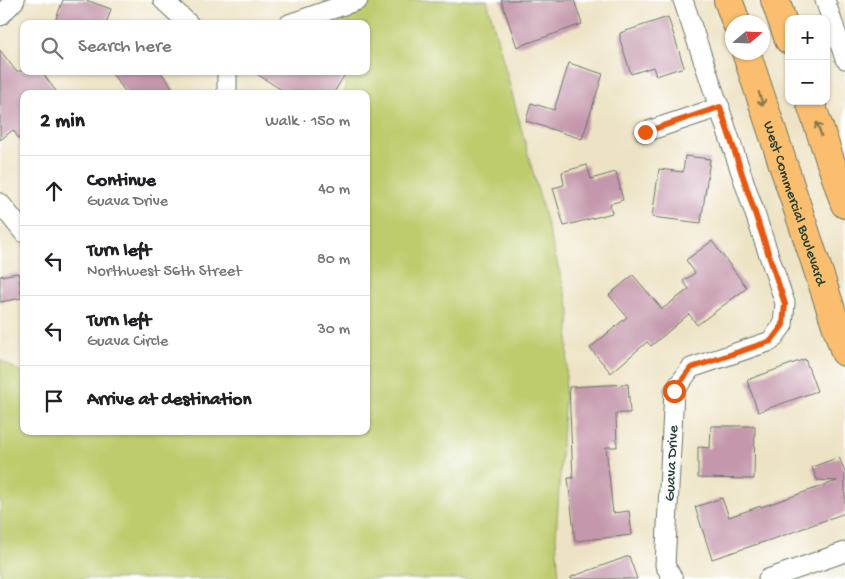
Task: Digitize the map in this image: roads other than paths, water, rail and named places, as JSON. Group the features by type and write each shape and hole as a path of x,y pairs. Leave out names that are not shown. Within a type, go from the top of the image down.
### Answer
{"highway":[{"path":"728,0 733,15"},
{"path":"775,0 785,29"},
{"name":"West Commercial Boulevard","path":"749,60 845,352"},
{"path":"811,105 845,204"}],"street":[{"path":"0,16 15,0"},
{"path":"163,0 185,20"},
{"path":"300,20 358,0"},
{"path":"645,132 720,107 683,0"},
{"path":"825,0 845,60"},
{"path":"227,75 227,90"},
{"name":"Guava Drive","path":"673,579 666,565 674,391 691,368 771,341 783,325 785,304 720,107"},
{"path":"0,203 20,228"},
{"path":"768,579 845,552"}]}
